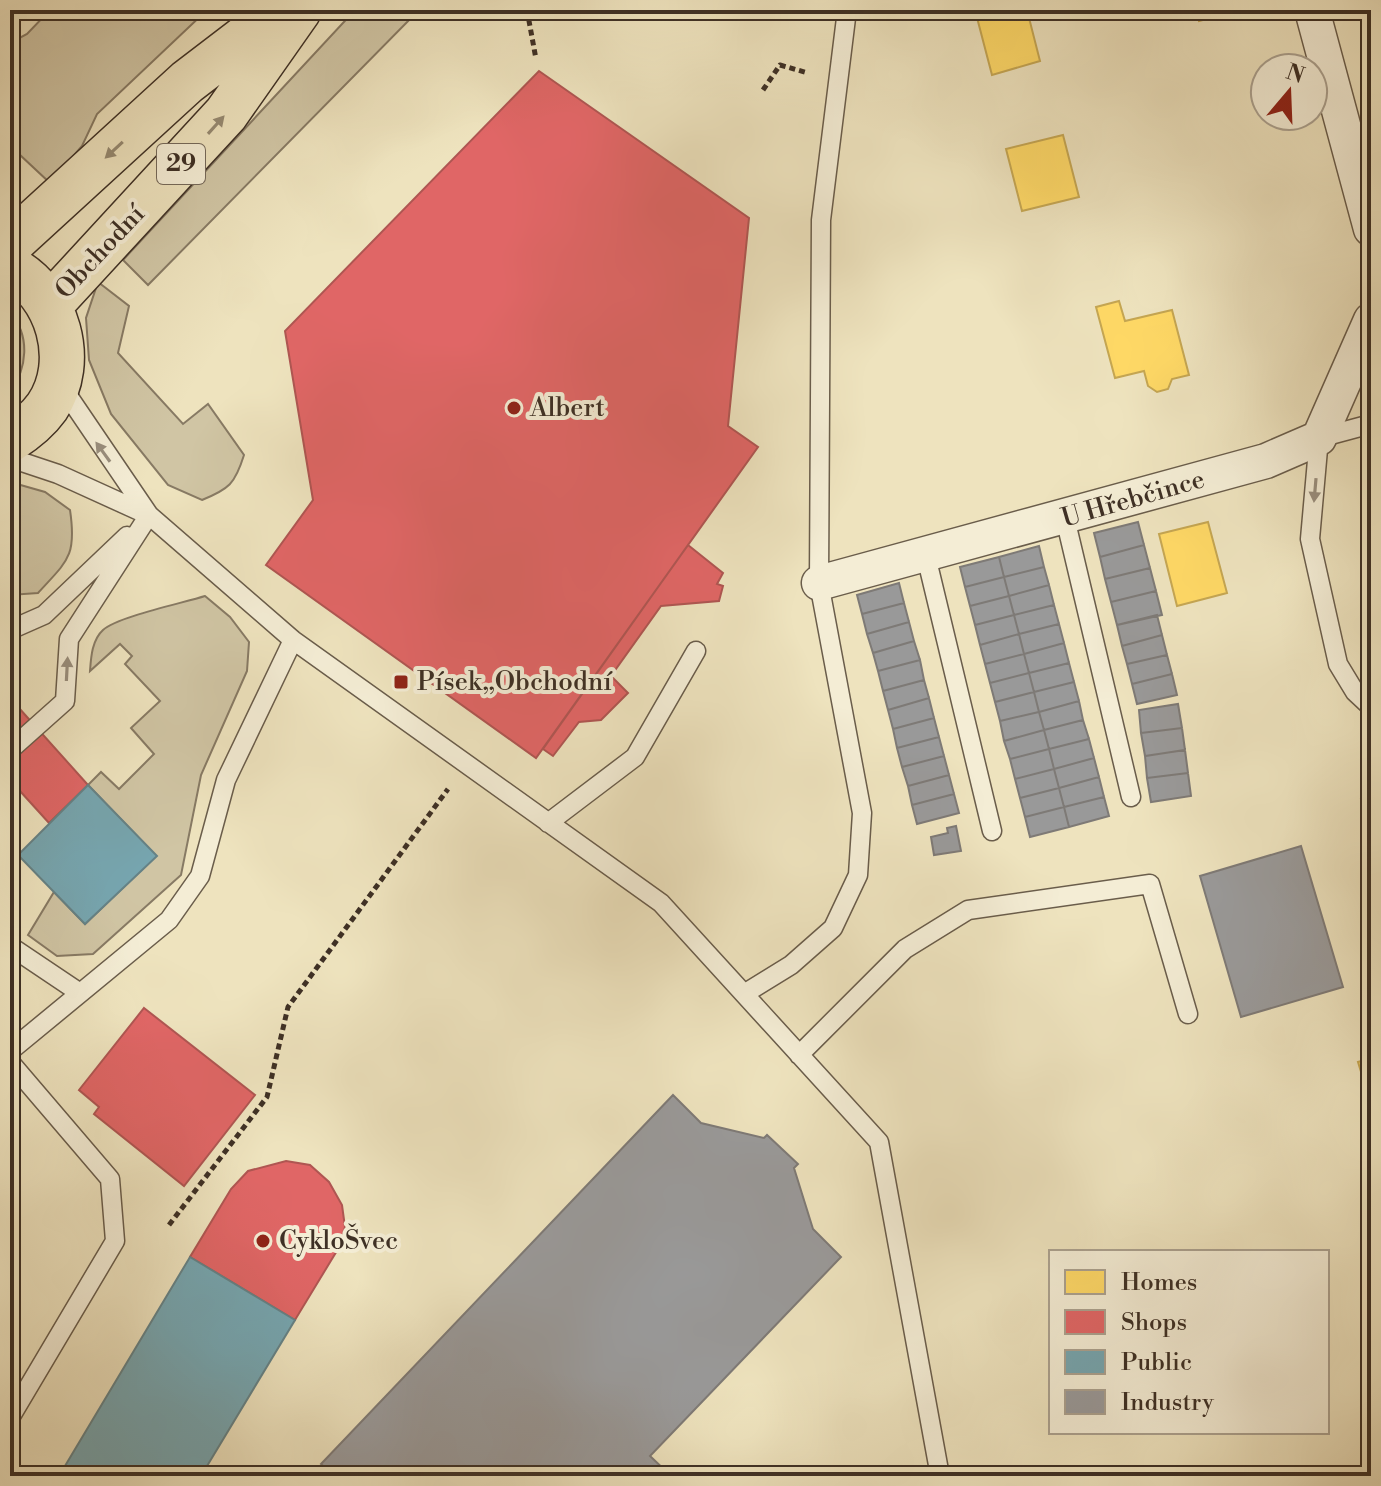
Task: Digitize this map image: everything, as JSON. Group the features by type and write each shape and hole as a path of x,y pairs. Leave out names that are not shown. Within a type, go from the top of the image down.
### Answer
{"main road":[{"path":"10,244 187,82 281,10"},
{"name":"Obchodní","path":"49,306 226,114 299,10"},
{"name":"Obchodní","path":"10,268 34,285 49,306 59,329 62,355 58,381 48,406 31,425 10,440"}],"street":[{"path":"1312,10 1371,229"},
{"path":"1319,438 1371,320"},
{"name":"U Hřebčince","path":"819,583 1266,461 1319,438"}],"lane":[{"path":"744,994 791,965 833,928 858,875 862,813 819,583 821,220 847,10"},
{"path":"58,381 149,515 293,640 661,903 879,1142 940,1476"},
{"path":"1371,424 1319,438 1310,539 1338,664 1355,692 1371,707"},
{"path":"10,458 58,474 149,515"},
{"path":"10,630 44,615 149,515"},
{"path":"10,750 65,701 69,639 149,515"},
{"path":"1065,518 1131,797"},
{"path":"926,556 992,831"},
{"path":"10,1051 169,920 200,876 226,780 293,640"},
{"path":"548,823 635,757 696,651"},
{"path":"799,1055 905,949 968,910 1150,884 1188,1014"},
{"path":"10,946 80,993"},
{"path":"10,1062 110,1179 115,1241 10,1418"}],"path":[{"path":"527,10 536,59"},
{"path":"763,90 780,65 838,81"},
{"path":"169,1225 267,1097 288,1007 449,789"}],"shaded area":[{"path":"50,10 207,10 97,114 82,146 50,183 20,155 10,165 10,43 27,34"},
{"path":"355,10 419,10 148,285 123,260"},
{"path":"98,282 129,306 118,353 183,424 208,404 244,455 234,479 219,492 202,500 168,485 111,414 89,360 86,318"},
{"path":"10,312 21,332 24,352 20,373 10,393"},
{"path":"10,482 45,492 70,510 72,538 68,557 38,593 10,595"},
{"path":"205,596 230,617 249,642 247,671 201,775 181,875 93,954 57,956 28,935 54,892 85,924 156,856 88,785 101,772 119,789 154,754 131,728 160,701 125,664 132,656 120,644 90,671 94,644 99,634 110,625"}],"building: Homes":[{"path":"975,10 1027,10 1040,61 992,75"},
{"path":"1196,10 1241,10 1199,21"},
{"path":"1063,135 1079,197 1022,211 1006,149"},
{"path":"1119,301 1125,321 1172,310 1189,375 1172,379 1168,389 1157,392 1148,386 1144,371 1115,378 1096,307"},
{"path":"1208,522 1227,593 1177,606 1159,534"},
{"path":"1371,796 1371,835 1361,799"},
{"path":"1371,1058 1371,1097 1369,1098 1358,1062"}],"building: Shops":[{"name":"Albert","path":"539,71 749,218 728,426 758,447 536,758 266,565 313,500 285,331"},
{"path":"688,545 723,573 717,584 723,586 719,601 661,606 611,676 628,693 601,720 579,722 553,756 543,749"},
{"path":"10,698 88,785 49,823 10,780"},
{"path":"144,1008 255,1095 184,1186 94,1114 99,1107 79,1090"},
{"path":"286,1161 310,1165 329,1182 342,1205 345,1227 338,1249 295,1320 190,1257 231,1189 248,1171"}],"building: Public":[{"path":"88,785 157,856 85,924 18,855"},
{"path":"190,1257 295,1320 201,1476 59,1476"}],"building: Industry":[{"path":"1138,522 1144,545 1100,557 1094,533"},
{"path":"1144,545 1150,568 1105,579 1100,557"},
{"path":"1039,546 1044,567 1004,577 999,557"},
{"path":"999,557 1004,577 965,587 960,567"},
{"path":"1044,567 1049,585 1009,596 1004,577"},
{"path":"1150,568 1156,591 1111,602 1105,579"},
{"path":"1004,577 1009,596 970,606 965,587"},
{"path":"899,583 904,603 862,614 857,595"},
{"path":"1049,585 1054,605 1014,615 1009,596"},
{"path":"1156,591 1162,615 1117,625 1111,602"},
{"path":"1009,596 1014,615 975,625 970,606"},
{"path":"904,603 909,622 867,634 862,614"},
{"path":"1054,605 1059,624 1019,634 1014,615"},
{"path":"1014,615 1019,634 980,645 975,625"},
{"path":"1157,615 1162,635 1122,646 1117,625"},
{"path":"909,622 914,641 873,653 867,634"},
{"path":"1059,624 1064,643 1024,654 1019,634"},
{"path":"1019,634 1024,654 985,664 980,645"},
{"path":"1162,635 1167,655 1127,664 1122,646"},
{"path":"914,641 920,660 878,671 873,653"},
{"path":"1064,643 1069,663 1029,673 1024,654"},
{"path":"1024,654 1029,673 990,683 985,664"},
{"path":"1167,655 1172,674 1132,684 1127,664"},
{"path":"920,660 924,680 883,691 878,671"},
{"path":"1069,663 1074,682 1034,692 1029,673"},
{"path":"1029,673 1034,692 995,702 990,683"},
{"path":"1172,674 1177,695 1137,704 1132,684"},
{"path":"924,680 929,698 888,710 883,691"},
{"path":"1074,682 1079,701 1039,712 1034,692"},
{"path":"1034,692 1039,712 1000,721 995,702"},
{"path":"929,698 934,718 893,729 888,710"},
{"path":"1079,701 1083,720 1044,730 1039,712"},
{"path":"1178,704 1182,728 1141,733 1139,710"},
{"path":"1039,712 1044,730 1004,741 1000,721"},
{"path":"934,718 939,737 897,748 893,729"},
{"path":"1083,720 1089,739 1049,749 1044,730"},
{"path":"1182,728 1185,750 1145,756 1141,733"},
{"path":"1044,730 1049,749 1010,759 1004,741"},
{"path":"939,737 944,756 902,767 897,748"},
{"path":"1089,739 1094,758 1054,769 1049,749"},
{"path":"1049,749 1054,769 1015,779 1010,759"},
{"path":"1185,750 1188,773 1147,778 1145,756"},
{"path":"944,756 949,775 908,786 902,767"},
{"path":"1094,758 1099,777 1059,788 1054,769"},
{"path":"1054,769 1059,788 1020,798 1015,779"},
{"path":"1188,773 1191,796 1151,802 1147,778"},
{"path":"949,775 954,794 912,805 908,786"},
{"path":"1099,777 1104,797 1064,807 1059,788"},
{"path":"1059,788 1064,807 1025,817 1020,798"},
{"path":"954,794 959,813 917,824 912,805"},
{"path":"1104,797 1109,816 1069,827 1064,807"},
{"path":"1064,807 1069,827 1030,837 1025,817"},
{"path":"956,826 961,851 934,855 931,837 948,833 947,828"},
{"path":"1301,846 1343,987 1241,1017 1200,876"},
{"path":"673,1095 701,1123 764,1138 767,1135 798,1164 794,1168 813,1229 841,1257 650,1456 671,1476 334,1476 321,1464"}],"place":[{"name":"Albert","path":"514,408"},
{"name":"Písek,,Obchodní","path":"401,682"},
{"name":"CykloŠvec","path":"263,1241"}]}
